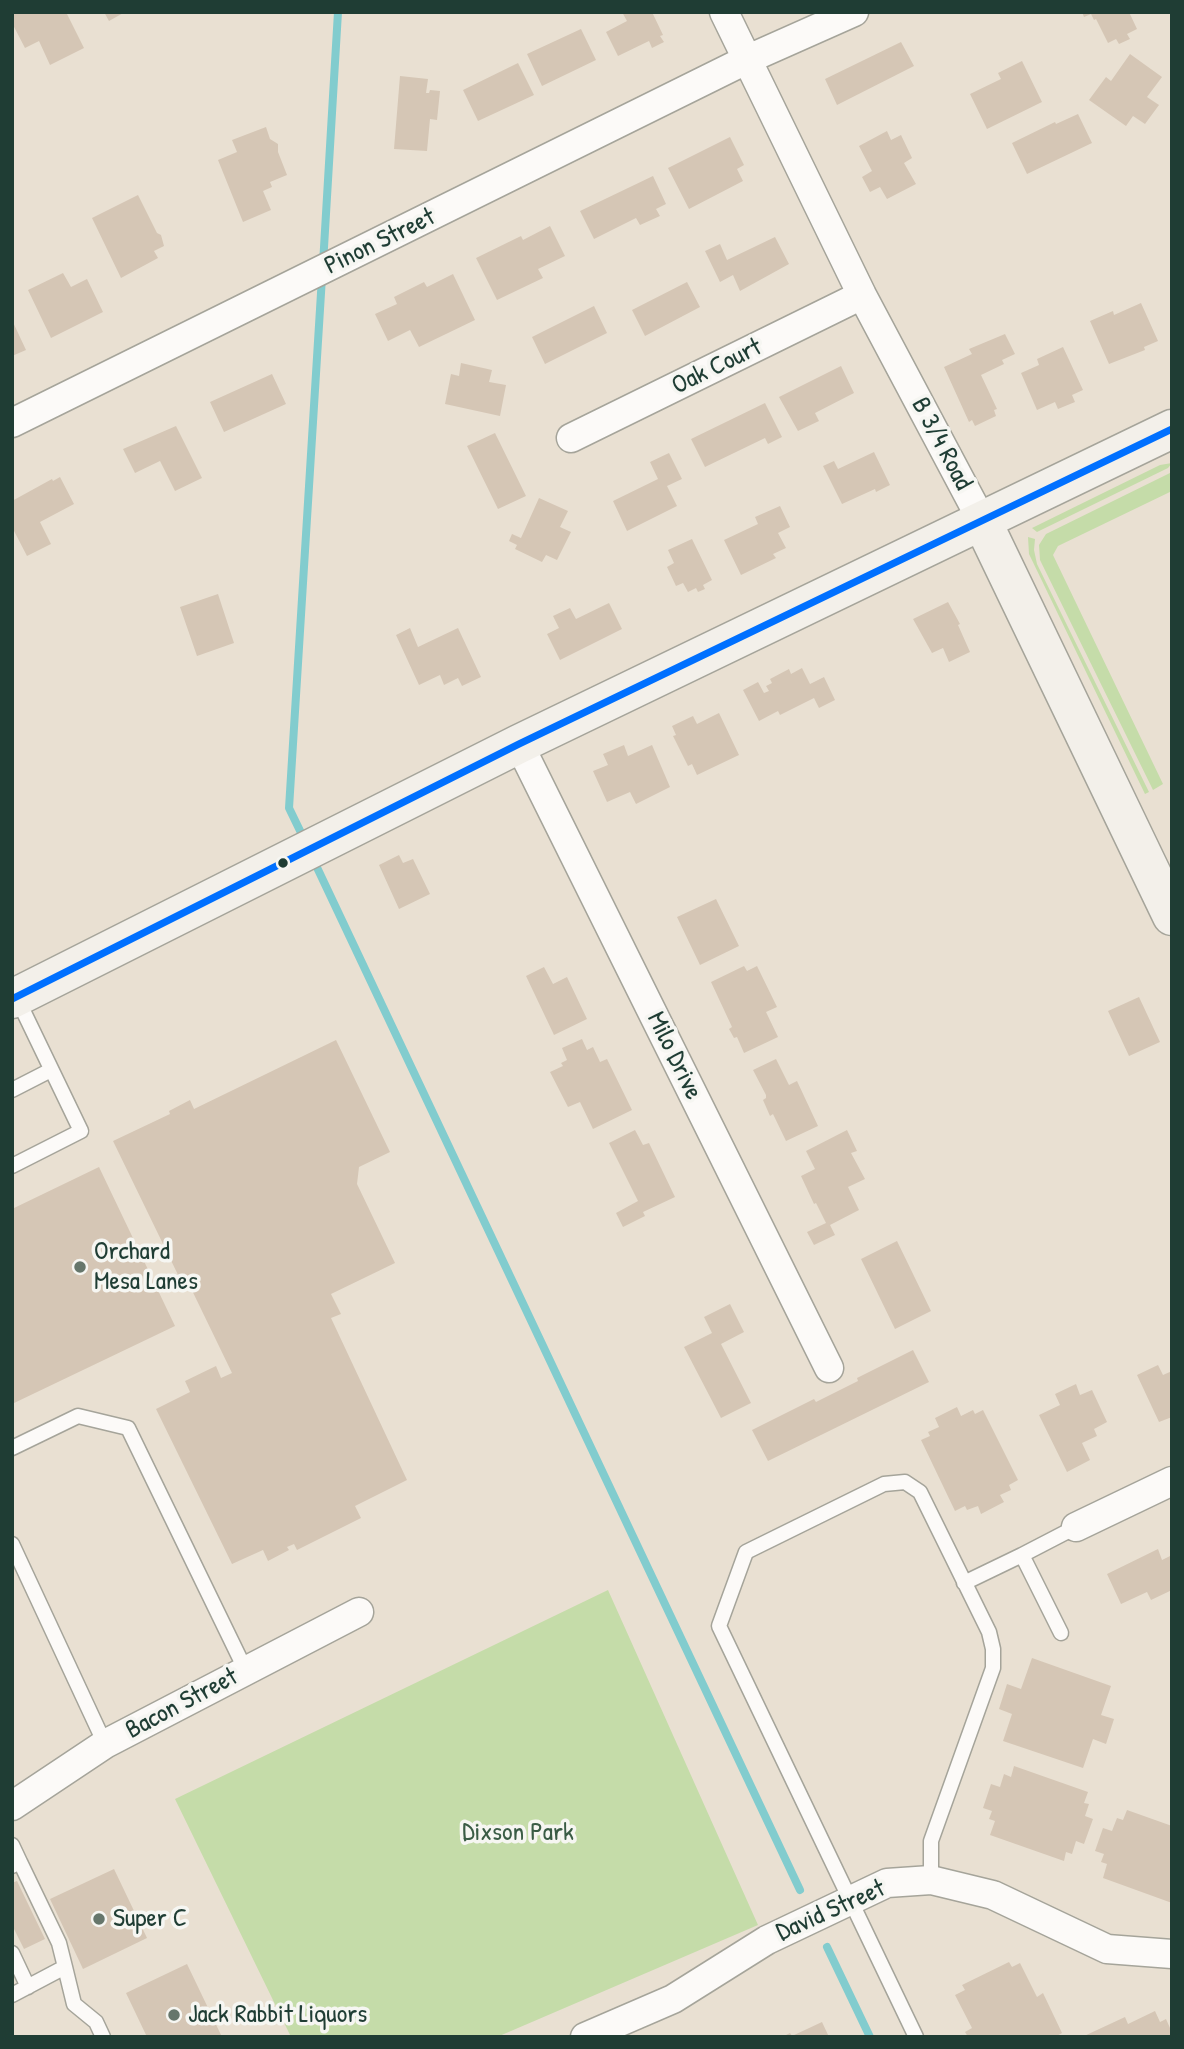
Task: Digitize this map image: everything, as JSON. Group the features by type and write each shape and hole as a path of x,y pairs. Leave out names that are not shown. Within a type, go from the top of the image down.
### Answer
{"street":[{"name":"B 3/4 Road","path":"724,12 862,295 982,520 1172,916"},
{"name":"Pinon Street","path":"12,423 746,60 854,12"},
{"name":"Oak Court","path":"571,438 862,295"},
{"path":"14,998 519,744 1172,429"},
{"name":"Milo Drive","path":"519,744 829,1368"},
{"path":"1076,1527 1172,1482"},
{"name":"Bacon Street","path":"12,1806 105,1744 359,1612"},
{"name":"David Street","path":"584,2037 673,1999 767,1940 887,1883 931,1880 993,1895 1107,1949 1172,1954"}],"lane":[{"path":"12,1166 80,1131 14,998"},
{"path":"12,1090 51,1070"},
{"path":"12,1448 78,1416 128,1428 246,1671"},
{"path":"916,2037 719,1626 746,1552 884,1484 905,1482 920,1492 989,1632 993,1649 993,1668 931,1841 931,1880"},
{"path":"964,1583 1076,1527"},
{"path":"12,1545 105,1744"},
{"path":"1021,1555 1061,1633"},
{"path":"12,1845 16,1864 36,1908 59,1943 74,2004 96,2022 103,2037"},
{"path":"12,1953 28,1987"},
{"path":"12,1995 65,1967"}],"green space":[{"path":"1172,463 1168,468 1037,532 1032,528 1160,465"},
{"path":"1172,472 1172,491 1058,546 1053,555 1163,784 1153,790 1040,560 1039,545 1046,534"},
{"path":"1028,537 1035,539 1037,564 1149,792 1145,794 1029,554"},
{"name":"Dixson Park","path":"608,1590 758,1925 497,2037 291,2037 175,1799"}],"building":[{"path":"18,12 66,12 84,48 50,65 39,41 25,48 12,23 12,15"},
{"path":"104,12 125,12 109,21"},
{"path":"622,12 652,12 664,42 652,48 649,41 618,56 606,32 627,21"},
{"path":"1082,12 1129,12 1137,29 1127,34 1130,39 1119,44 1116,39 1108,43 1096,19 1094,20 1091,14 1084,17"},
{"path":"581,29 596,60 542,86 527,54"},
{"path":"901,42 914,66 837,105 825,79"},
{"path":"1130,54 1162,77 1147,97 1159,105 1145,124 1133,116 1126,126 1089,100 1106,77 1111,81"},
{"path":"1022,61 1042,102 987,129 970,94 1001,79 998,73"},
{"path":"518,63 534,95 478,121 463,90"},
{"path":"400,76 428,79 426,93 430,90 440,91 437,120 430,119 427,151 394,149"},
{"path":"1078,114 1092,143 1027,174 1012,143"},
{"path":"266,127 270,139 278,144 278,152 287,175 270,182 272,187 263,191 271,210 243,222 218,160 237,152 232,140"},
{"path":"887,131 891,140 901,135 912,158 904,163 916,184 887,199 880,187 870,192 862,177 872,171 859,146"},
{"path":"730,137 744,165 737,169 743,181 689,209 668,168"},
{"path":"653,176 666,204 656,209 660,216 640,225 636,218 594,239 580,211"},
{"path":"138,195 157,233 161,235 164,246 154,251 158,258 121,278 92,218"},
{"path":"550,226 565,256 538,269 543,278 497,300 476,258 521,236 523,240"},
{"path":"775,237 789,264 740,291 733,275 720,282 705,251 720,244 727,260"},
{"path":"63,273 71,287 87,279 103,312 51,338 28,290"},
{"path":"453,274 475,320 419,347 410,330 388,341 375,314 397,304 394,297 424,282 427,287"},
{"path":"687,282 700,307 645,336 632,310"},
{"path":"1141,303 1158,341 1144,347 1145,350 1109,364 1090,321 1113,311 1114,315"},
{"path":"594,306 607,333 545,364 532,337"},
{"path":"12,320 26,350 12,356"},
{"path":"1005,334 1015,354 1002,360 1004,364 981,375 997,409 994,410 996,416 975,426 972,420 969,422 944,367 972,354 969,349"},
{"path":"1063,347 1083,390 1072,395 1075,402 1058,409 1055,402 1037,410 1021,373 1039,365 1037,359"},
{"path":"461,363 492,370 489,382 506,385 500,416 445,404 451,374 459,376"},
{"path":"841,366 854,393 815,413 819,421 798,431 779,397"},
{"path":"272,374 286,404 224,432 210,402"},
{"path":"765,403 782,437 768,444 765,438 705,467 691,439"},
{"path":"176,426 202,478 175,491 160,461 135,473 123,449"},
{"path":"495,433 526,496 498,509 467,446"},
{"path":"874,452 890,485 842,504 823,466 834,461 838,469"},
{"path":"669,453 682,479 667,486 677,506 627,531 613,501 658,479 650,462"},
{"path":"60,477 74,504 40,522 51,544 27,556 12,527 12,501"},
{"path":"539,498 568,511 560,527 571,532 557,560 546,555 542,562 515,549 517,545 509,541 512,534 521,538"},
{"path":"780,506 790,527 778,533 786,548 773,554 776,558 741,575 724,540 758,524 755,517"},
{"path":"692,539 712,580 703,585 705,589 698,592 696,588 688,592 683,583 676,586 667,567 674,563 668,550"},
{"path":"218,594 234,643 197,656 180,607"},
{"path":"948,602 960,624 958,625 970,652 949,662 943,648 932,653 913,619"},
{"path":"609,603 622,629 560,660 547,634 559,628 553,616 570,608 576,619"},
{"path":"410,628 418,647 458,628 481,677 462,686 458,678 444,685 440,675 419,685 396,635"},
{"path":"802,668 810,684 824,677 835,700 819,708 814,698 780,715 778,711 759,721 743,690 758,682 764,693 769,691 766,686 772,683 770,679 789,669 791,674"},
{"path":"719,713 739,755 697,775 692,764 688,766 673,736 676,735 672,726 693,716 697,724"},
{"path":"624,745 628,756 652,745 670,787 636,804 630,792 607,802 593,771 608,765 603,754"},
{"path":"399,855 403,863 413,859 430,894 399,909 379,865"},
{"path":"716,899 739,946 700,965 677,917"},
{"path":"744,966 747,971 757,966 777,1007 766,1012 778,1037 744,1053 737,1037 734,1038 729,1029 732,1027 711,982"},
{"path":"544,967 553,984 567,977 587,1019 554,1035 526,976"},
{"path":"1139,997 1160,1042 1129,1056 1108,1011"},
{"path":"582,1039 587,1050 593,1047 600,1062 607,1059 632,1110 593,1129 580,1102 568,1107 550,1072 563,1066 561,1063 567,1060 562,1048"},
{"path":"336,1040 390,1152 359,1167 357,1184 395,1263 331,1294 341,1314 331,1318 407,1480 355,1506 361,1518 297,1550 294,1544 287,1547 289,1550 268,1561 263,1550 232,1564 156,1409 190,1392 185,1381 216,1366 221,1378 232,1373 186,1278 181,1281 113,1141 170,1114 169,1111 190,1100 194,1109"},
{"path":"776,1059 789,1085 797,1081 818,1126 786,1141 773,1114 770,1116 763,1100 766,1095 753,1070"},
{"path":"635,1130 643,1145 649,1143 675,1197 643,1212 645,1216 623,1227 616,1213 638,1201 609,1143"},
{"path":"847,1130 857,1151 851,1153 865,1179 848,1187 859,1210 830,1225 835,1235 814,1245 807,1232 826,1223 801,1176 815,1169 806,1151"},
{"name":"Orchard Mesa Lanes","path":"99,1167 175,1326 12,1404 12,1209"},
{"path":"897,1241 931,1311 895,1329 861,1259"},
{"path":"730,1304 744,1332 721,1344 751,1403 721,1418 684,1347 712,1333 704,1317"},
{"path":"913,1350 929,1382 768,1461 752,1430 814,1399 816,1402"},
{"path":"1158,1365 1163,1375 1172,1371 1172,1417 1159,1422 1137,1375"},
{"path":"1076,1384 1080,1395 1092,1390 1107,1422 1094,1429 1097,1436 1082,1443 1090,1460 1067,1472 1039,1415 1060,1405 1055,1394"},
{"path":"957,1407 961,1416 973,1410 975,1414 983,1410 1018,1480 1009,1485 1011,1490 1000,1495 1004,1502 981,1514 978,1506 967,1510 965,1506 955,1511 921,1440 930,1436 928,1432 939,1427 935,1418"},
{"path":"1158,1549 1162,1560 1172,1555 1172,1590 1151,1600 1147,1592 1121,1604 1107,1574"},
{"path":"1032,1658 1111,1686 1101,1715 1114,1719 1106,1744 1093,1739 1083,1768 1003,1741 1012,1714 999,1709 1007,1684 1021,1689"},
{"path":"1014,1766 1088,1792 1084,1803 1089,1804 1085,1816 1093,1819 1084,1844 1076,1841 1072,1854 1066,1852 1064,1861 990,1835 995,1821 989,1819 992,1811 983,1808 991,1784 1000,1787 1004,1774 1011,1777"},
{"path":"1127,1810 1172,1826 1172,1903 1103,1878 1107,1864 1101,1862 1104,1854 1095,1851 1103,1828 1112,1831 1117,1818 1123,1820"},
{"name":"Super C","path":"114,1869 147,1938 83,1969 50,1899"},
{"path":"17,1881 45,1939 24,1949 12,1925 12,1883"},
{"path":"1009,1962 1012,1967 1020,1963 1037,1997 1043,1993 1062,2033 1055,2037 968,2037 965,2032 972,2028 955,1995 965,1990 962,1985"},
{"name":"Jack Rabbit Liquors","path":"187,1964 222,2037 147,2037 126,1993"},
{"path":"1155,2011 1160,2022 1166,2019 1170,2028 1172,2027 1172,2037 1082,2037 1125,2017 1128,2024"},
{"path":"822,2022 829,2037 782,2037 790,2033 792,2036"}],"waterway":[{"path":"323,264 338,12"},
{"path":"305,841 289,808 322,277"},
{"path":"313,859 800,1890"},
{"path":"827,1947 870,2037"}],"transit line":[{"path":"12,999 519,744 1172,429"}],"place":[{"name":"Orchard Mesa Lanes","path":"80,1267"},
{"name":"Super C","path":"99,1919"},
{"name":"Jack Rabbit Liquors","path":"174,2015"}]}
